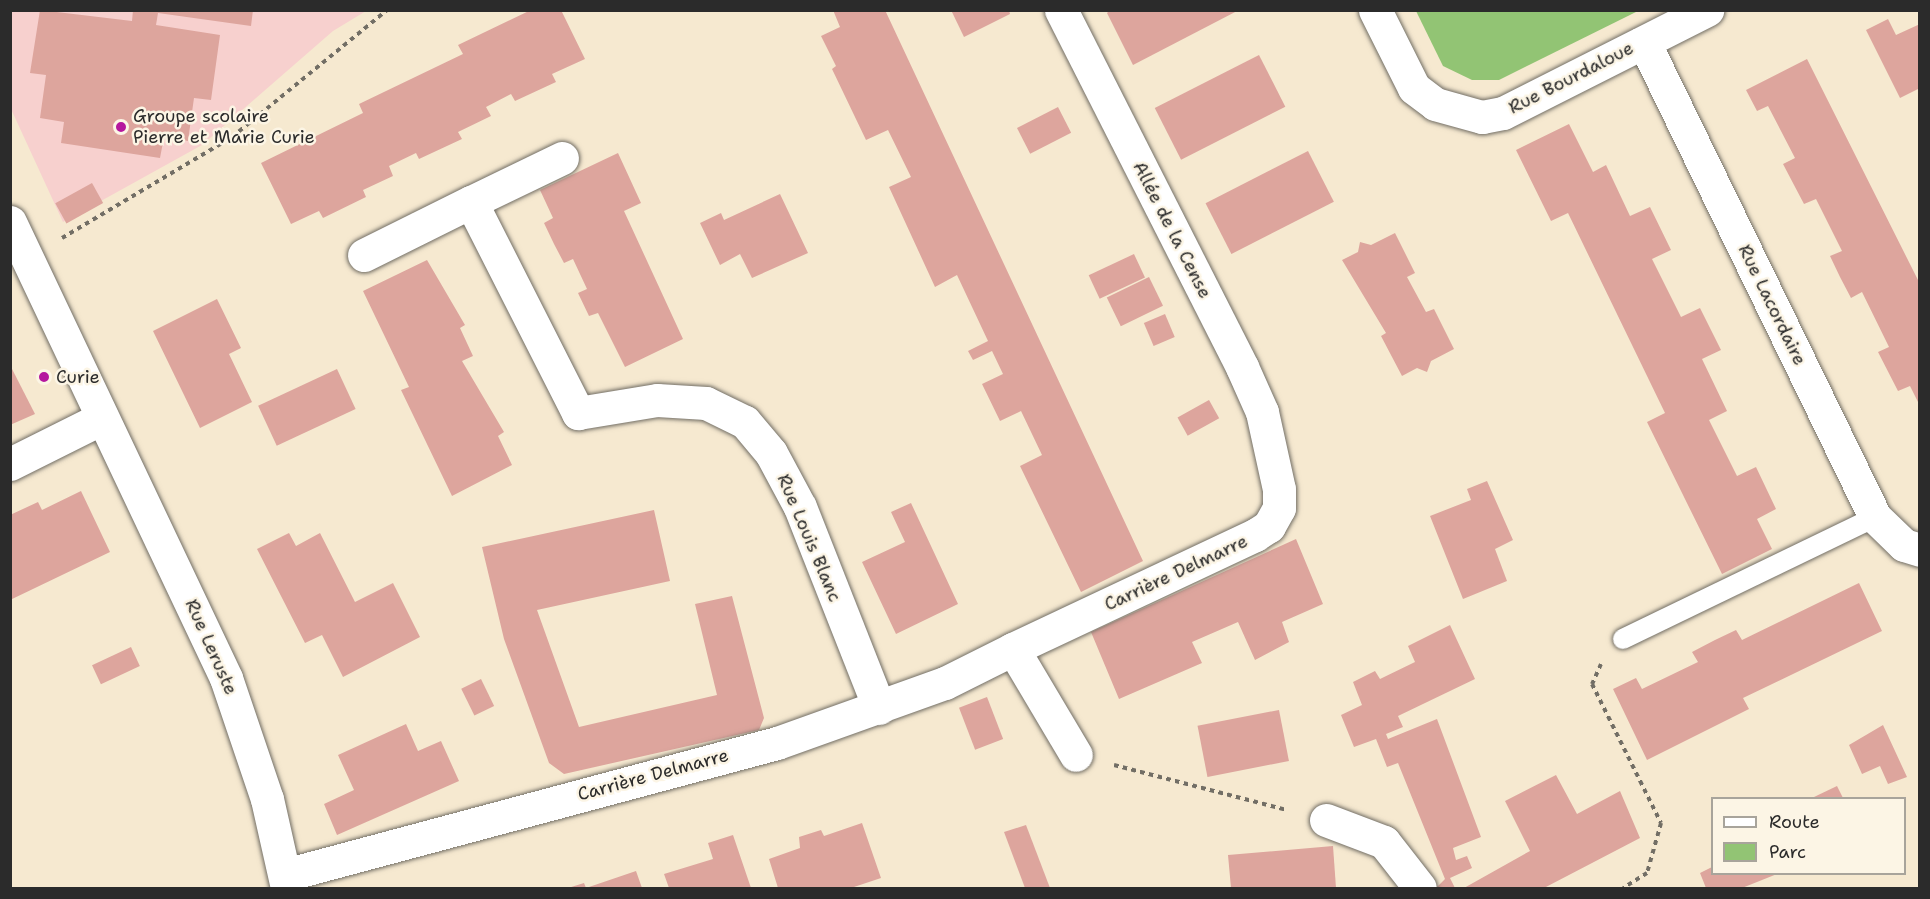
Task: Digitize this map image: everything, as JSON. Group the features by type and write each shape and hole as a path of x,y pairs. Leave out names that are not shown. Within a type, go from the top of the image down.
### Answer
{"street":[{"name":"Allée de la Cense","path":"1061,10 1242,367 1273,454"},
{"name":"Rue Bourdaloue","path":"1375,10 1414,88 1435,104 1470,115 1503,113 1707,10"},
{"name":"Rue Lacordaire","path":"1644,42 1875,518 1904,545 1920,550"},
{"path":"364,255 562,158"},
{"name":"Rue Louis Blanc","path":"471,202 578,414 657,400 706,403 745,422 771,453 800,507 879,708"},
{"name":"Rue Leruste","path":"10,222 226,678 267,800 286,882"},
{"path":"10,464 102,418"},
{"name":"Carrière Delmarre","path":"286,882 777,743 879,708 1013,649 1269,526 1279,508 1273,454"},
{"path":"1013,649 1076,756"},
{"path":"1326,820 1384,842 1420,888"}],"lane":[{"path":"1623,639 1875,518"}],"path":[{"path":"24,254 74,232 232,137 387,10"},
{"path":"1623,639 1601,663 1592,684 1661,823 1647,873 1623,888"},
{"path":"1076,756 1326,820"}],"shaded area":[{"name":"Groupe scolaire Pierre et Marie Curie","path":"10,11 366,11 333,31 202,145 63,222 11,109"}],"green space":[{"path":"1416,11 1638,11 1499,80 1472,80 1443,66"}],"building":[{"path":"40,10 132,21 133,10 253,10 251,26 158,13 156,25 220,35 211,100 194,98 188,141 164,137 160,158 61,143 64,122 40,118 46,75 30,73"},
{"path":"531,10 561,10 585,59 552,74 556,82 515,101 511,94 486,107 491,116 458,132 462,139 419,159 416,153 389,166 393,176 363,190 366,197 323,218 319,211 291,224 261,163 363,113 359,104 463,54 458,45"},
{"path":"833,10 885,10 1143,561 1081,592 1020,466 1042,455 1021,411 1000,421 982,384 1003,374 992,351 973,360 968,351 988,341 957,275 935,287 889,187 911,177 888,130 866,140 832,69 836,66 821,36 840,27"},
{"path":"951,10 1009,10 1010,14 964,37"},
{"path":"1110,10 1239,10 1133,65 1107,13"},
{"path":"1888,19 1896,35 1920,24 1920,88 1900,98 1866,30"},
{"path":"1259,55 1285,107 1181,160 1155,108"},
{"path":"1807,59 1920,284 1920,406 1910,386 1898,391 1878,352 1889,347 1862,292 1851,298 1830,256 1842,251 1816,199 1804,204 1783,164 1795,158 1768,106 1757,111 1746,90"},
{"path":"1058,107 1071,133 1030,154 1017,128"},
{"path":"1569,124 1593,172 1606,165 1630,216 1650,207 1671,250 1652,259 1681,317 1700,308 1721,350 1702,359 1727,411 1709,420 1737,476 1756,467 1776,509 1757,519 1772,549 1722,574 1647,422 1665,413 1568,213 1551,221 1516,150"},
{"path":"1308,151 1334,202 1231,254 1206,203"},
{"path":"618,153 641,203 624,211 683,339 625,367 598,313 589,316 578,293 587,289 573,259 564,263 554,244 544,223 553,218 540,190"},
{"path":"92,183 103,203 66,223 55,203"},
{"path":"780,194 808,253 752,278 740,254 720,265 700,223 721,213 724,220"},
{"path":"1395,233 1415,273 1407,277 1426,312 1434,309 1454,349 1431,361 1427,372 1417,368 1402,376 1381,336 1386,333 1342,260 1358,252 1360,242 1371,245"},
{"path":"1134,254 1145,278 1100,299 1089,275"},
{"path":"427,260 465,325 460,328 473,356 462,361 504,432 498,436 512,465 452,496 401,390 409,387 363,291"},
{"path":"1149,277 1163,306 1121,326 1107,298"},
{"path":"217,299 241,348 229,354 252,402 200,428 153,331"},
{"path":"1165,314 1175,337 1154,346 1144,323"},
{"path":"10,365 35,414 10,425"},
{"path":"337,369 356,409 277,446 258,406"},
{"path":"1209,400 1219,418 1188,436 1178,417"},
{"path":"1487,481 1513,540 1495,549 1507,581 1463,599 1430,516 1471,500 1467,489"},
{"path":"81,491 110,552 10,600 10,515 38,502 42,510"},
{"path":"911,503 958,604 896,634 862,562 905,542 891,512"},
{"path":"654,510 670,581 537,610 579,727 717,695 695,604 732,596 764,718 759,730 564,774 549,763 504,639 482,547"},
{"path":"289,533 296,546 320,533 355,602 393,583 420,637 343,677 322,635 305,643 257,549"},
{"path":"1296,539 1323,604 1282,622 1289,642 1255,660 1238,622 1192,642 1202,663 1119,699 1091,632"},
{"path":"1859,583 1882,631 1743,698 1749,709 1647,760 1613,689 1636,678 1642,689 1698,662 1692,652 1715,640 1736,630 1742,640"},
{"path":"1450,625 1475,679 1398,716 1403,727 1386,734 1388,739 1437,719 1481,837 1453,848 1456,860 1467,856 1472,868 1450,878 1455,888 1436,888 1445,879 1398,763 1387,767 1376,739 1354,747 1341,715 1362,705 1353,682 1375,671 1380,679 1415,662 1408,646"},
{"path":"131,647 140,666 101,684 92,665"},
{"path":"481,679 494,706 474,716 461,689"},
{"path":"987,697 1003,739 975,750 959,708"},
{"path":"1279,710 1289,761 1207,777 1198,726"},
{"path":"406,724 418,751 441,741 459,781 337,835 324,804 354,790 338,755"},
{"path":"1883,725 1907,777 1888,784 1880,766 1862,774 1849,745"},
{"path":"1556,775 1577,814 1620,791 1640,838 1544,888 1464,888 1530,851 1505,801"},
{"path":"1837,786 1842,797 1814,797"},
{"path":"862,823 881,878 851,888 778,888 769,859 800,848 799,837 821,830 824,836"},
{"path":"1026,825 1050,888 1025,888 1004,832"},
{"path":"733,835 751,888 669,888 664,874 713,859 708,843"},
{"path":"1333,846 1336,888 1231,888 1228,855"},
{"path":"1711,868 1711,875 1774,875 1742,888 1706,888 1700,873"},
{"path":"636,871 642,888 586,888"},
{"path":"584,883 586,888 568,888"}],"place":[{"name":"Groupe scolaire Pierre et Marie Curie","path":"121,127"},
{"name":"Curie","path":"44,377"}]}
